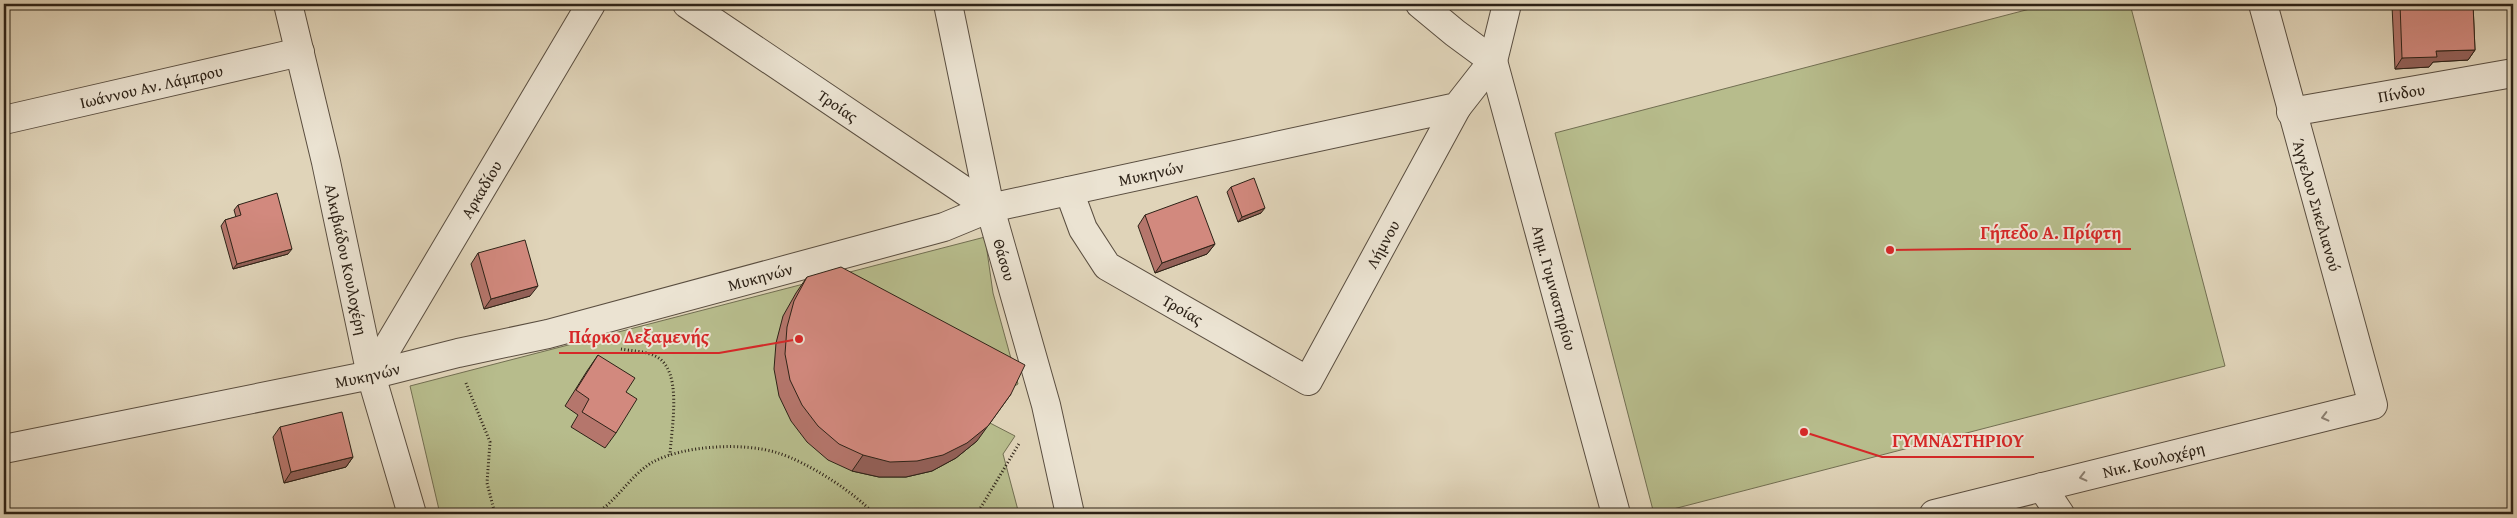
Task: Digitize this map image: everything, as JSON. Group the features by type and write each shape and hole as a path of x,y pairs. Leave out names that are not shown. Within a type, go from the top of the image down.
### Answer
{"street":[{"name":"Αλκιβιάδου Κουλοχέρη","path":"288,4 326,162 371,375 412,514"},
{"name":"Αρκαδίου","path":"371,375 591,4"},
{"name":"Τροίας","path":"687,4 990,208"},
{"name":"Θάσου","path":"948,4 990,208 1046,405 1070,514"},
{"path":"1420,4 1455,34 1494,61"},
{"path":"1457,107 1494,61 1507,4"},
{"name":"Άγγελου Σικελιανού","path":"2263,4 2291,112 2373,405"},
{"name":"Ιωάννου Αν. Λάμπρου","path":"4,120 300,52"},
{"name":"Αημ. Γυμναστηρίου","path":"1494,61 1616,514"},
{"name":"Πίνδου","path":"2291,112 2513,73"},
{"name":"Μυκηνών","path":"4,449 371,375 458,353 548,334 944,227 990,208 1457,107"},
{"name":"Λήμνου","path":"1308,381 1457,107"},
{"name":"Τροίας","path":"1069,191 1083,229 1107,266 1308,381"},
{"name":"Νικ. Κουλοχέρη","path":"1934,514 1963,511 2042,487 2373,405"},
{"path":"2042,487 2060,514"}],"path":[{"path":"617,348 656,356 670,370 673,388 670,455"},
{"path":"458,353 466,382 490,442 488,483 495,514"},
{"path":"977,514 1026,432 1046,405"},
{"path":"596,514 603,510 634,476 652,463 670,455 711,447 748,448 778,453 803,464 833,482 874,514"},
{"path":"602,514 603,510"}],"green space":[{"path":"2049,4 2130,4 2225,366 1654,514 1555,133"},
{"path":"985,237 993,293 1018,384 1011,388 990,423 1015,436 1003,454 1019,514 440,514 410,386"}],"building":[{"path":"2400,4 2473,4 2475,50 2436,51 2437,57 2402,58"},
{"path":"1254,178 1265,208 1242,217 1231,187"},
{"path":"277,193 292,249 237,264 225,220 241,215 238,205"},
{"path":"1197,196 1215,244 1162,263 1145,215"},
{"path":"525,240 538,286 491,299 478,253"},
{"path":"841,267 1025,365 1011,394 988,426 967,443 943,455 917,461 890,462 863,455 839,444 818,426 802,405 790,380 785,354 787,327 794,301 807,277"},
{"path":"598,355 635,378 626,392 637,399 616,433 582,412 589,399 576,390"},
{"path":"342,412 353,457 291,472 280,427"}],"place":[{"name":"Γήπεδο Α. Πρίφτη","path":"1890,250"},
{"name":"Πάρκο Δεξαμενής","path":"799,339"},
{"name":"ΓΥΜΝΑΣΤΗΡΙΟΥ","path":"1804,432"}]}
